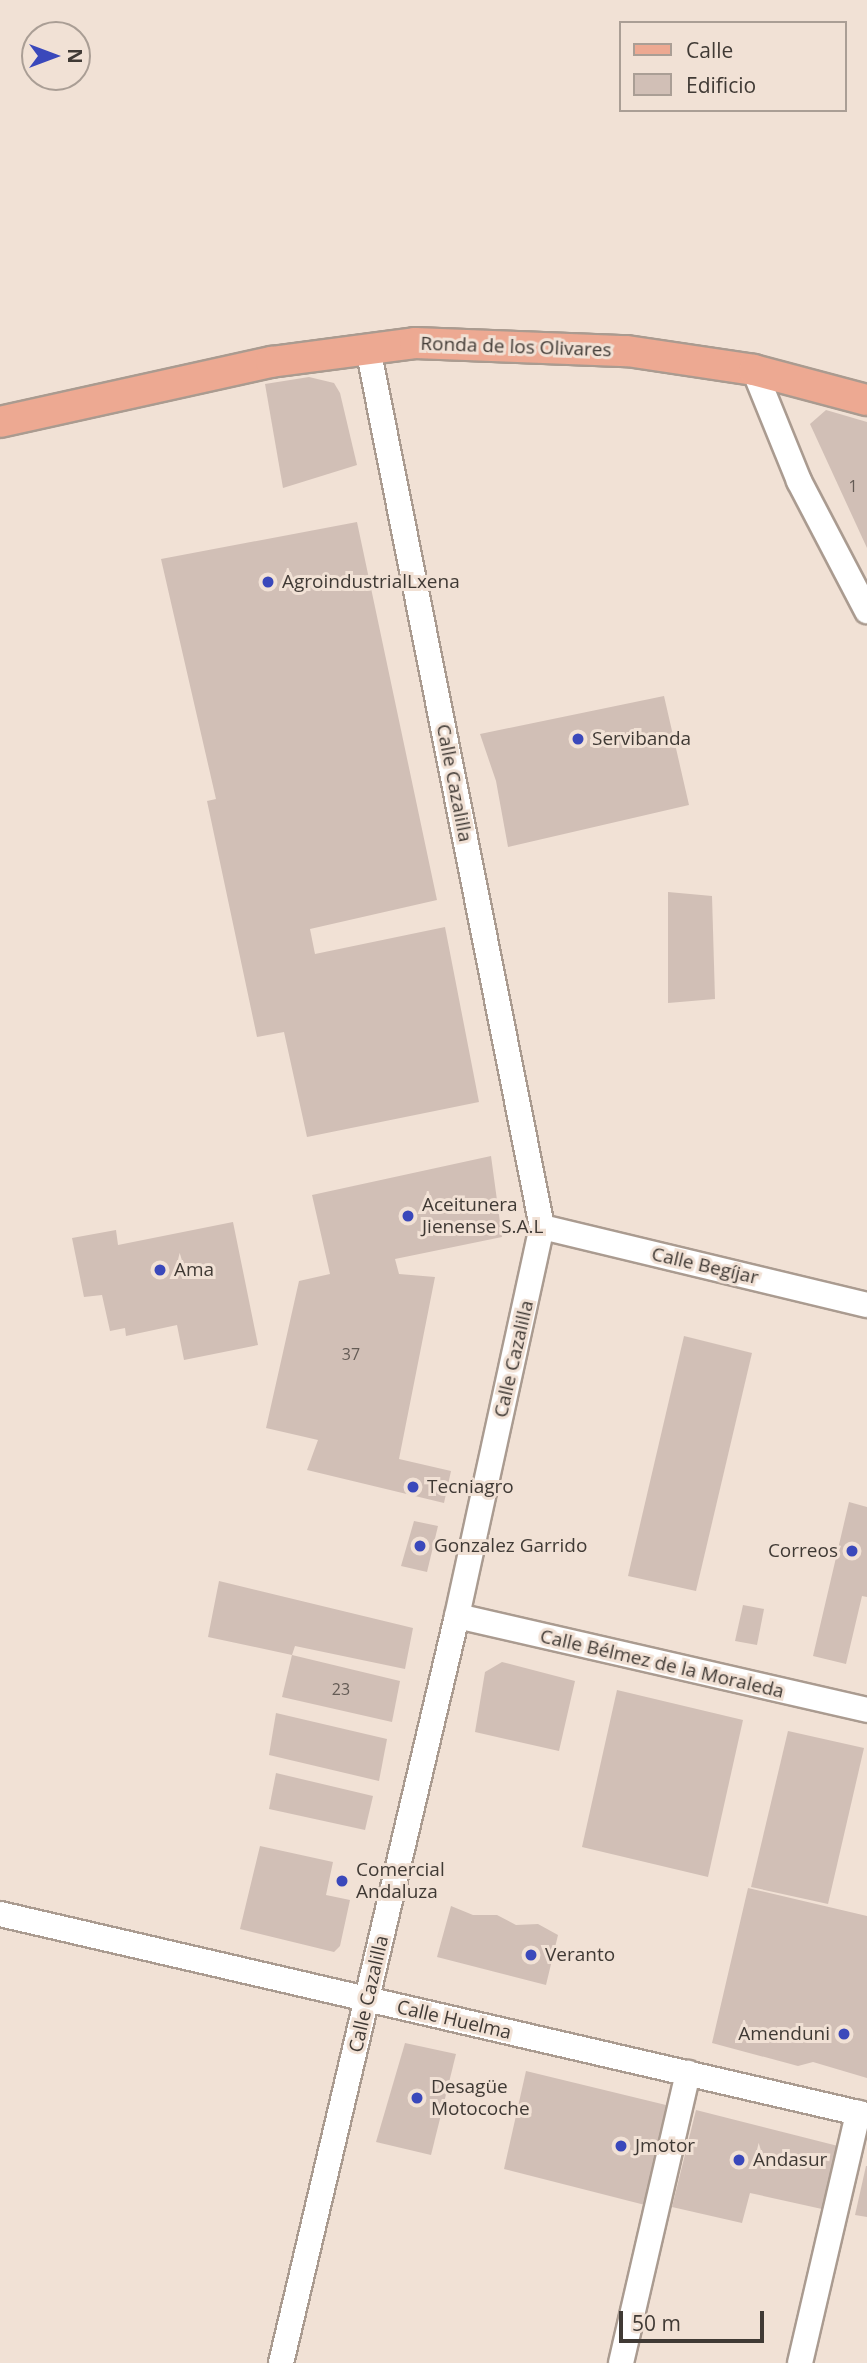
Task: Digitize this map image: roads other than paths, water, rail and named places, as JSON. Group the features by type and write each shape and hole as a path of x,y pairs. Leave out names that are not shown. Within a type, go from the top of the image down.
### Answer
{"main road":[{"name":"Ronda de los Olivares","path":"0,422 271,362 415,343 521,343 627,351 754,370 867,400"}],"street":[{"name":"Calle Cazalilla","path":"281,2363 457,1616 542,1227 368,348"},
{"path":"754,370 799,481 867,611"},
{"name":"Calle Begíjar","path":"542,1227 867,1305"},
{"name":"Calle Bélmez de la Moraleda","path":"457,1616 867,1710"},
{"name":"Calle Huelma","path":"0,1914 862,2114"},
{"path":"621,2363 688,2073"},
{"path":"800,2363 862,2114"}],"place":[{"name":"AgroindustrialLxena","path":"268,582"},
{"name":"Servibanda","path":"578,739"},
{"name":"Aceitunera Jienense S.A.L","path":"408,1216"},
{"name":"Ama","path":"160,1270"},
{"name":"Tecniagro","path":"413,1487"},
{"name":"Gonzalez Garrido","path":"420,1546"},
{"name":"Correos","path":"852,1551"},
{"name":"Comercial Andaluza","path":"342,1881"},
{"name":"Veranto","path":"531,1955"},
{"name":"Amenduni","path":"844,2034"},
{"name":"Desagüe Motocoche","path":"417,2098"},
{"name":"Jmotor","path":"621,2146"},
{"name":"Andasur","path":"739,2160"}]}
